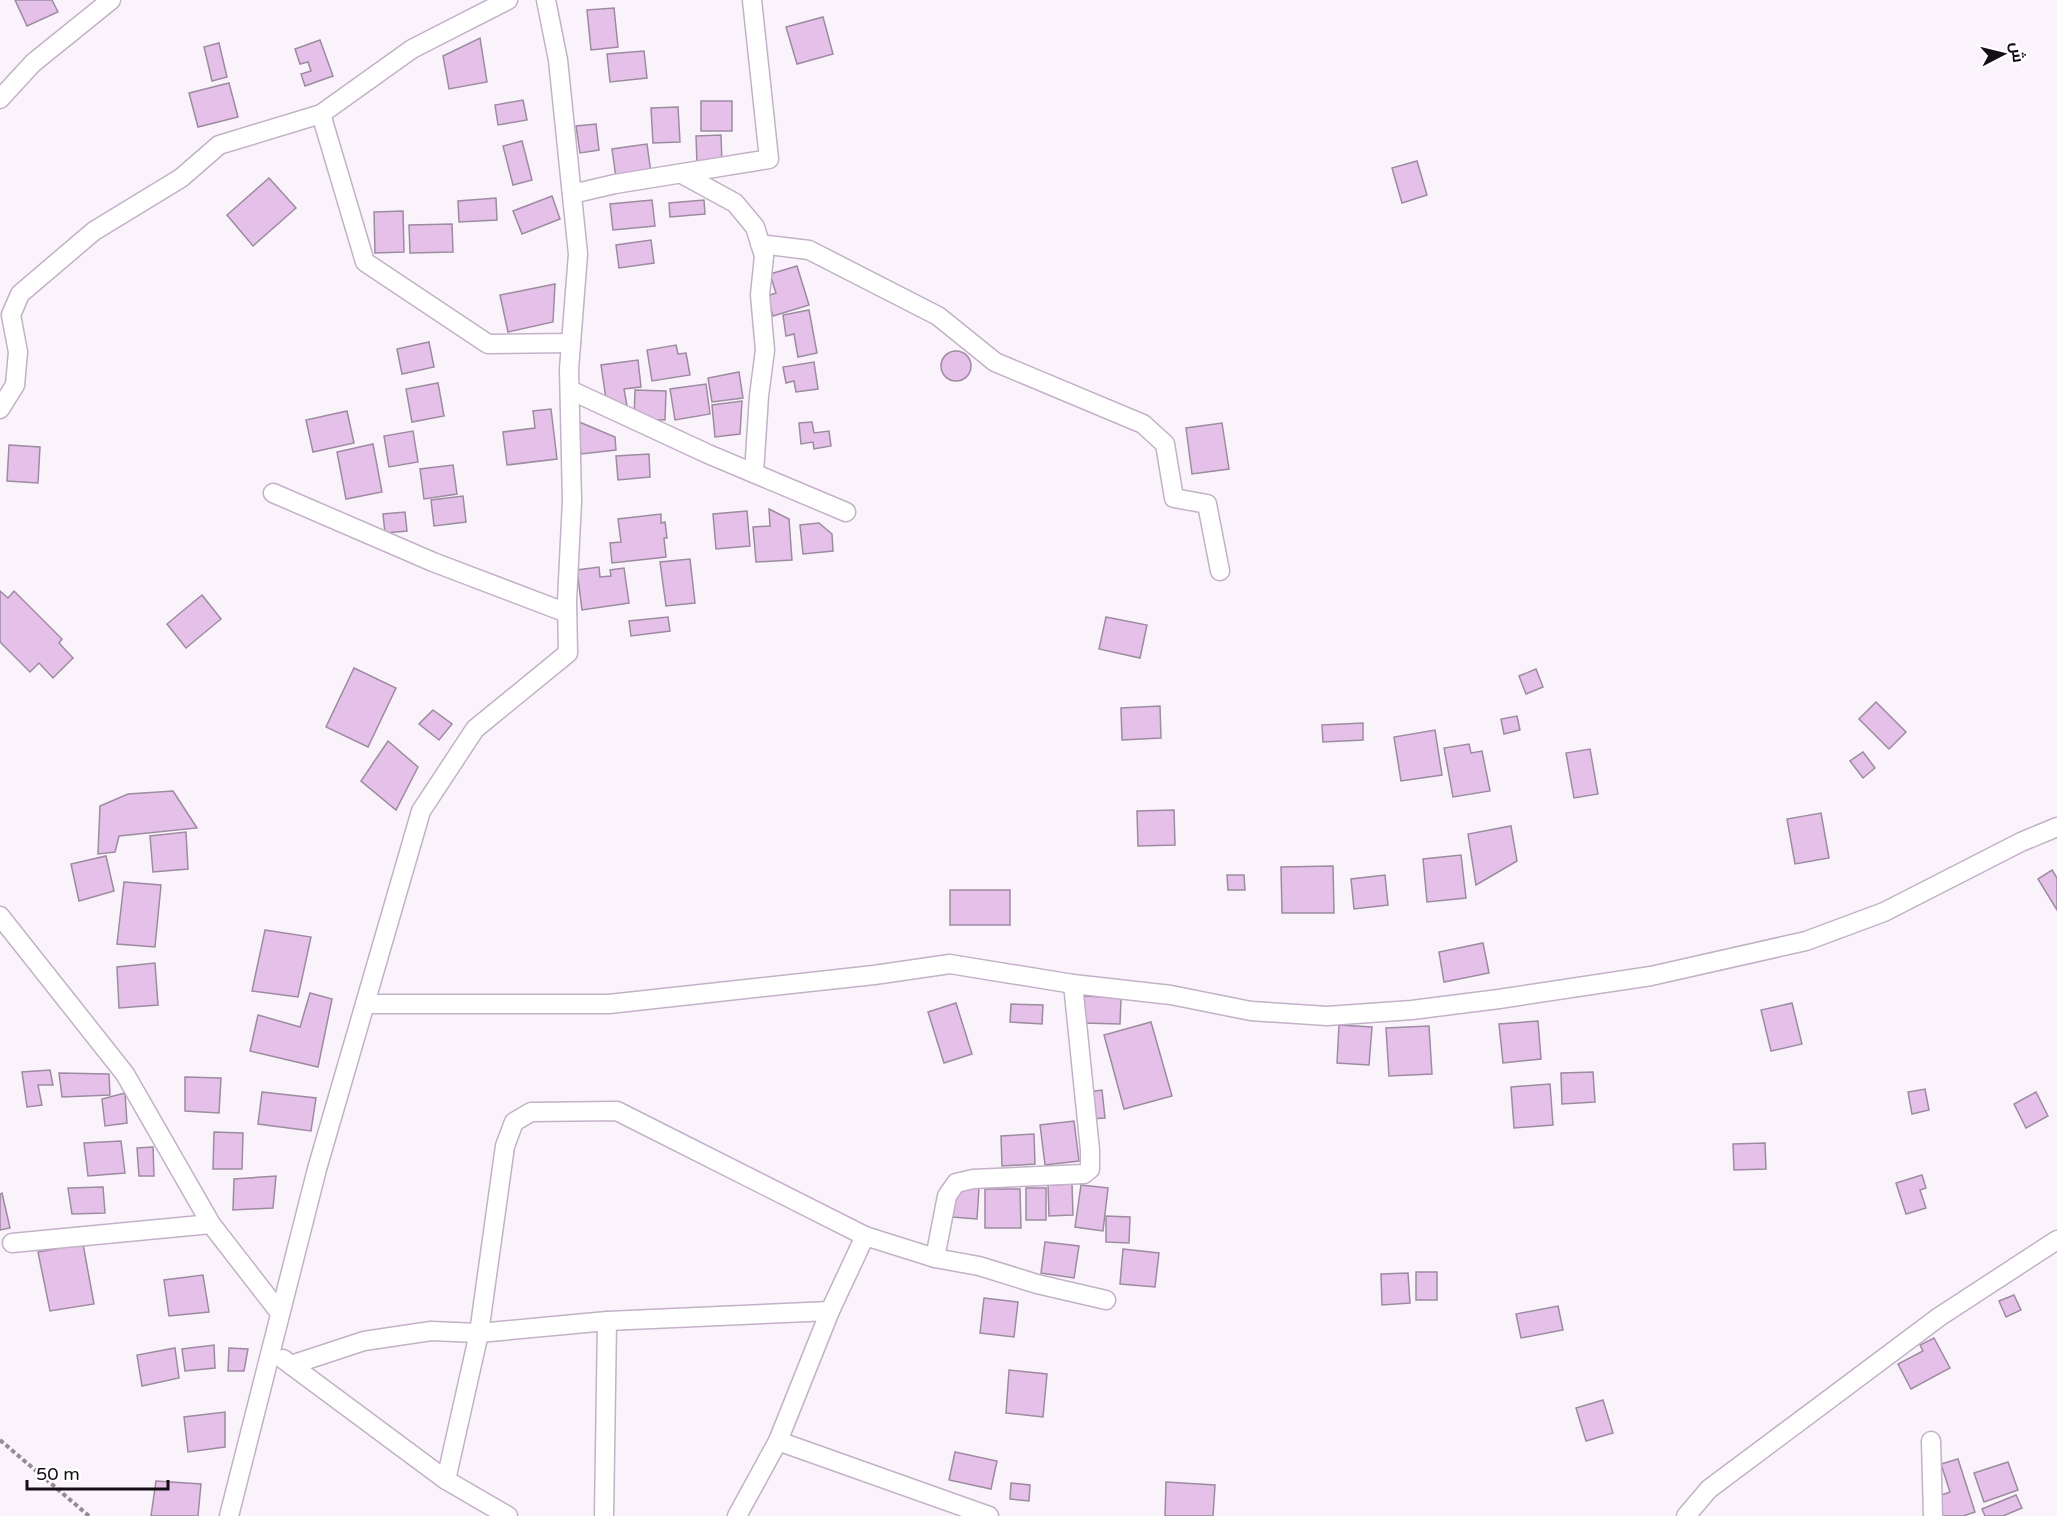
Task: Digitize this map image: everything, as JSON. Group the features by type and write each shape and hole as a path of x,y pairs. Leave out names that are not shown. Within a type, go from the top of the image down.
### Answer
{"street":[{"path":"0,99 33,63 111,0"},
{"path":"0,410 15,385 18,352 11,315 20,294 94,231 182,178 219,145 321,114 412,49 508,0"},
{"path":"229,1516 317,1170 421,811 475,729 568,653 567,613 572,501 571,343 578,254 558,60 546,0"},
{"path":"572,194 615,184 770,159 752,0"},
{"path":"321,114 365,262 488,344 571,343"},
{"path":"682,174 735,203 755,226 764,256 760,295 765,350 759,396 754,473"},
{"path":"760,244 809,250 938,316 995,362 1143,424 1165,444 1174,498 1208,504 1220,571"},
{"path":"570,390 846,512"},
{"path":"273,493 433,562 567,613"},
{"path":"365,1004 609,1004 874,975 950,964 1073,984 1171,995 1251,1011 1327,1016 1412,1010 1652,976 1806,941 1884,912 2021,842 2057,827"},
{"path":"0,916 125,1074 211,1224 280,1313"},
{"path":"935,1258 947,1196 956,1183 973,1179 1083,1174 1090,1169 1073,984"},
{"path":"446,1480 480,1333 505,1146 514,1122 531,1112 617,1111 865,1236 935,1258 979,1266 1037,1284 1106,1300"},
{"path":"12,1243 211,1224"},
{"path":"737,1516 778,1441 830,1311 865,1236"},
{"path":"1686,1516 1709,1489 1939,1317 2057,1240"},
{"path":"291,1365 364,1341 431,1330 480,1333 607,1321 830,1311"},
{"path":"604,1516 607,1321"},
{"path":"271,1350 446,1480 508,1516"},
{"path":"778,1441 989,1516"},
{"path":"1932,1441 1933,1516"}],"path":[{"path":"0,1440 89,1516"}],"building":[{"path":"15,0 52,0 58,12 27,26"},
{"path":"614,8 618,47 591,50 587,10"},
{"path":"823,17 833,54 797,64 786,27"},
{"path":"480,38 487,82 449,89 443,56"},
{"path":"320,40 333,76 305,86 301,74 311,71 308,62 300,64 295,49"},
{"path":"219,43 227,77 212,81 204,47"},
{"path":"644,51 647,78 610,82 607,54"},
{"path":"229,83 238,117 198,127 189,93"},
{"path":"523,100 527,120 498,125 495,105"},
{"path":"701,101 732,101 732,131 701,131"},
{"path":"678,107 680,142 653,143 651,108"},
{"path":"596,124 599,150 580,153 576,126"},
{"path":"721,135 722,163 697,164 696,136"},
{"path":"522,141 532,180 513,185 503,146"},
{"path":"647,144 651,173 616,178 612,149"},
{"path":"1417,161 1427,195 1402,203 1392,168"},
{"path":"269,178 296,208 253,246 227,215"},
{"path":"552,196 560,219 522,234 513,211"},
{"path":"496,198 497,220 459,222 458,201"},
{"path":"652,200 655,226 613,230 610,204"},
{"path":"704,200 705,214 670,217 669,203"},
{"path":"403,211 404,252 375,253 374,212"},
{"path":"452,224 453,252 410,253 409,225"},
{"path":"651,240 654,263 619,268 616,245"},
{"path":"797,266 809,305 773,316 767,296 776,293 770,274"},
{"path":"555,284 553,322 508,332 500,295"},
{"path":"809,310 817,353 798,357 794,334 786,336 783,315"},
{"path":"429,342 434,367 402,374 397,349"},
{"path":"676,345 678,354 686,353 690,375 652,381 647,350"},
{"path":"956,351 967,355 971,366 967,377 956,381 945,377 941,366 945,355"},
{"path":"638,360 641,387 624,389 627,406 606,399 601,365"},
{"path":"814,362 818,389 796,392 794,381 786,383 783,367"},
{"path":"739,372 743,398 712,402 708,378"},
{"path":"438,383 444,416 412,422 406,389"},
{"path":"706,384 710,414 675,420 670,389"},
{"path":"635,390 666,391 665,420 634,419"},
{"path":"742,401 740,434 715,437 712,405"},
{"path":"551,409 557,459 507,465 503,432 535,428 533,411"},
{"path":"347,411 354,443 313,452 306,420"},
{"path":"577,421 615,437 616,450 581,454"},
{"path":"812,422 814,433 829,431 831,446 814,449 813,442 801,444 799,423"},
{"path":"1222,423 1229,469 1192,474 1186,428"},
{"path":"413,431 418,462 389,467 384,436"},
{"path":"373,444 382,492 346,499 337,452"},
{"path":"9,445 40,447 38,483 7,481"},
{"path":"649,454 650,477 618,480 616,456"},
{"path":"453,465 457,494 424,499 420,469"},
{"path":"463,496 466,522 434,526 431,500"},
{"path":"769,509 789,519 792,560 756,562 753,527 770,526"},
{"path":"747,511 750,546 716,549 713,514"},
{"path":"405,512 407,531 385,533 383,514"},
{"path":"661,514 661,523 665,522 667,538 664,538 666,557 612,563 610,543 621,542 618,519"},
{"path":"819,523 832,534 833,551 803,554 800,525"},
{"path":"690,559 695,603 666,606 660,562"},
{"path":"599,567 600,577 611,576 610,570 624,568 629,603 582,610 577,570"},
{"path":"0,591 8,598 14,591 62,639 59,643 73,658 53,678 39,663 30,672 0,642"},
{"path":"202,595 221,619 186,648 167,624"},
{"path":"668,617 670,631 631,636 629,621"},
{"path":"1106,617 1147,625 1140,658 1099,649"},
{"path":"354,668 396,688 368,747 326,727"},
{"path":"1536,669 1543,687 1526,694 1519,676"},
{"path":"1876,702 1906,732 1889,749 1859,719"},
{"path":"1160,706 1161,738 1122,740 1121,708"},
{"path":"433,710 452,724 439,740 419,724"},
{"path":"1517,716 1520,730 1504,734 1501,719"},
{"path":"1363,723 1363,740 1323,742 1322,725"},
{"path":"1435,730 1442,775 1401,781 1394,737"},
{"path":"388,741 418,767 396,810 361,781"},
{"path":"1469,744 1471,753 1482,751 1490,791 1453,797 1444,748"},
{"path":"1590,749 1598,794 1574,798 1566,753"},
{"path":"1863,752 1875,768 1863,778 1850,761"},
{"path":"173,791 197,828 119,836 115,852 98,854 100,806 128,794"},
{"path":"1174,810 1175,845 1138,846 1137,811"},
{"path":"1821,813 1829,858 1795,864 1787,819"},
{"path":"1511,826 1517,861 1476,885 1468,834"},
{"path":"186,832 188,869 153,872 150,836"},
{"path":"1461,855 1466,898 1427,902 1423,859"},
{"path":"106,856 114,891 79,901 71,864"},
{"path":"1333,866 1334,913 1282,913 1281,867"},
{"path":"2052,870 2057,878 2057,910 2038,879"},
{"path":"1227,875 1244,875 1245,890 1228,890"},
{"path":"1385,875 1388,905 1354,909 1351,879"},
{"path":"124,882 161,885 155,947 117,944"},
{"path":"950,890 1010,890 1010,925 950,925"},
{"path":"265,930 311,937 298,997 252,991"},
{"path":"1483,943 1489,973 1444,982 1439,952"},
{"path":"155,963 158,1005 119,1008 117,967"},
{"path":"310,993 332,999 318,1067 250,1051 258,1015 300,1027"},
{"path":"1084,996 1121,998 1120,1024 1083,1023"},
{"path":"956,1003 972,1054 944,1063 928,1012"},
{"path":"1792,1003 1802,1044 1771,1051 1761,1010"},
{"path":"1011,1004 1043,1005 1042,1024 1010,1022"},
{"path":"1538,1021 1541,1059 1503,1063 1499,1024"},
{"path":"1151,1022 1172,1096 1124,1109 1104,1035"},
{"path":"1339,1025 1372,1027 1369,1065 1337,1063"},
{"path":"1429,1026 1432,1074 1389,1076 1386,1028"},
{"path":"50,1070 53,1085 38,1085 42,1105 27,1107 22,1072"},
{"path":"1593,1072 1595,1102 1562,1104 1561,1073"},
{"path":"59,1073 109,1074 110,1095 62,1097"},
{"path":"185,1077 221,1078 219,1113 185,1111"},
{"path":"1550,1084 1553,1125 1514,1128 1511,1087"},
{"path":"1925,1089 1929,1110 1912,1114 1908,1092"},
{"path":"1102,1090 1105,1118 1090,1119 1088,1092"},
{"path":"262,1092 316,1098 311,1131 258,1124"},
{"path":"2036,1092 2048,1116 2026,1128 2014,1104"},
{"path":"125,1093 127,1123 105,1126 102,1099"},
{"path":"1074,1121 1079,1161 1045,1165 1040,1125"},
{"path":"214,1132 243,1133 242,1169 213,1169"},
{"path":"1034,1134 1035,1164 1002,1166 1001,1136"},
{"path":"121,1141 125,1173 88,1176 84,1143"},
{"path":"1765,1143 1766,1169 1734,1170 1733,1144"},
{"path":"153,1147 154,1176 139,1176 137,1148"},
{"path":"1922,1175 1926,1188 1920,1190 1926,1208 1906,1214 1896,1183"},
{"path":"276,1176 273,1208 233,1210 234,1179"},
{"path":"1072,1184 1073,1215 1049,1216 1048,1185"},
{"path":"1081,1185 1108,1188 1103,1231 1075,1227"},
{"path":"103,1187 105,1213 72,1214 68,1188"},
{"path":"954,1187 979,1188 977,1219 952,1217"},
{"path":"1026,1188 1046,1188 1046,1220 1026,1220"},
{"path":"985,1189 1020,1189 1021,1228 985,1228"},
{"path":"2,1193 10,1228 0,1230 0,1194"},
{"path":"1106,1216 1130,1217 1129,1243 1106,1242"},
{"path":"1045,1242 1079,1246 1074,1278 1041,1273"},
{"path":"83,1244 94,1304 50,1311 38,1252"},
{"path":"1123,1249 1159,1253 1155,1287 1120,1284"},
{"path":"1416,1272 1437,1272 1437,1300 1416,1300"},
{"path":"1408,1273 1410,1303 1382,1305 1381,1274"},
{"path":"203,1275 209,1312 169,1316 164,1280"},
{"path":"2014,1295 2021,1310 2006,1317 1999,1301"},
{"path":"984,1298 1018,1302 1014,1337 980,1333"},
{"path":"1558,1306 1563,1330 1521,1338 1516,1314"},
{"path":"1934,1338 1950,1368 1911,1389 1898,1364 1923,1351 1920,1345"},
{"path":"214,1345 215,1368 185,1371 182,1349"},
{"path":"175,1348 179,1378 142,1386 137,1355"},
{"path":"229,1348 248,1349 244,1371 228,1371"},
{"path":"1009,1370 1047,1374 1043,1417 1006,1413"},
{"path":"1603,1400 1613,1433 1586,1441 1576,1408"},
{"path":"225,1412 225,1447 188,1452 184,1417"},
{"path":"955,1452 997,1461 991,1489 949,1480"},
{"path":"1958,1459 1975,1512 1963,1516 1939,1516 1933,1498 1950,1492 1941,1464"},
{"path":"2008,1462 2018,1490 1984,1502 1974,1473"},
{"path":"156,1481 201,1484 198,1516 151,1516"},
{"path":"1166,1482 1215,1485 1213,1516 1165,1516"},
{"path":"1011,1483 1030,1485 1029,1501 1010,1499"},
{"path":"2016,1495 2022,1508 2003,1516 1985,1516 1982,1509"}]}
